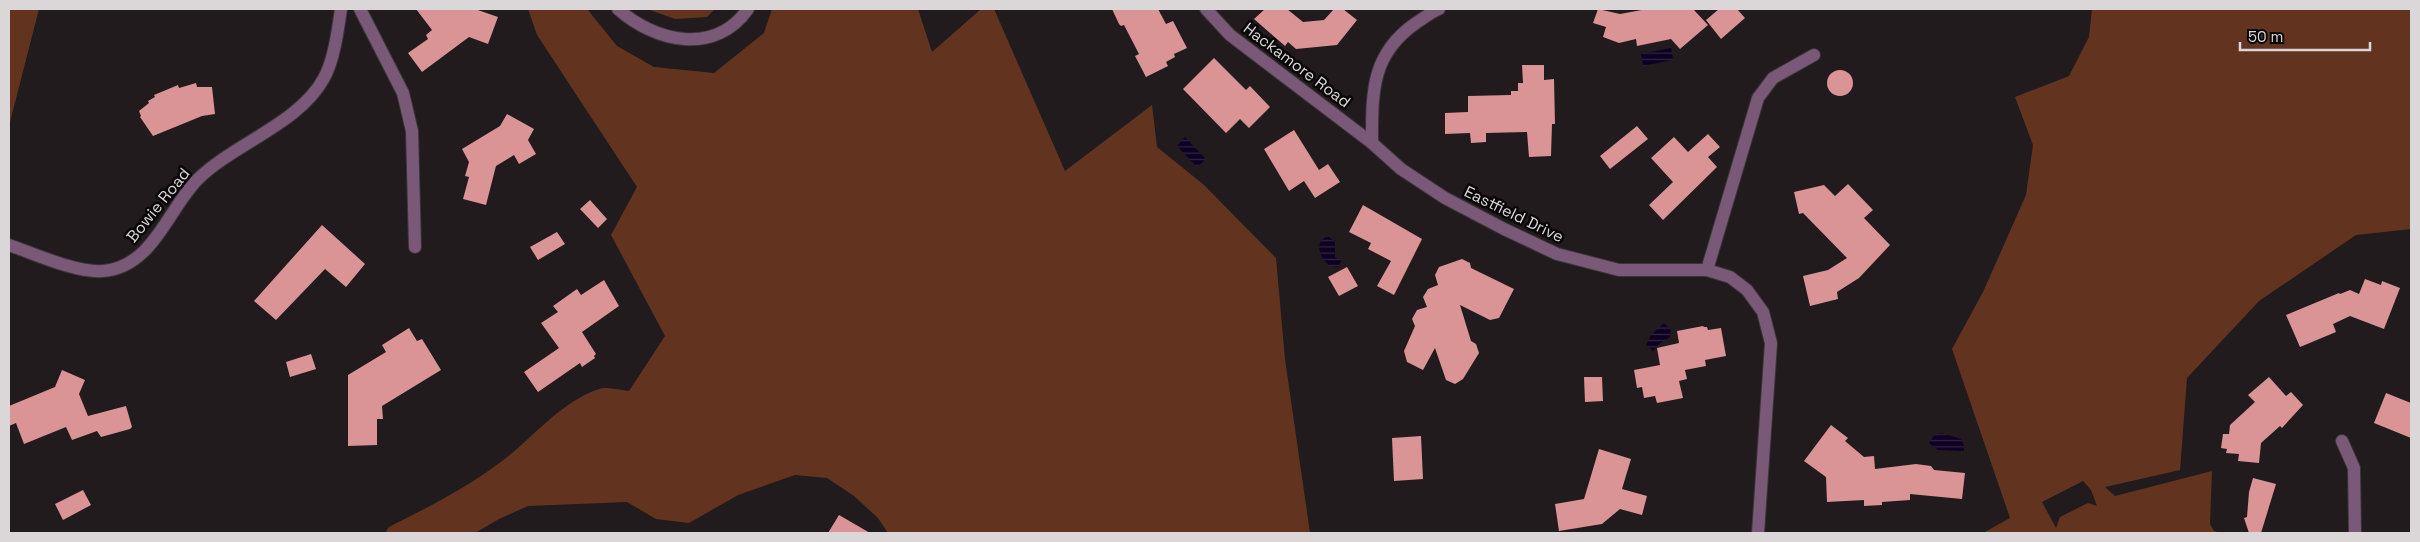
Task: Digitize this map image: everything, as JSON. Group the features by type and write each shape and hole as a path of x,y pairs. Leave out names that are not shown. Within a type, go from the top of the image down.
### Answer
{"street":[{"name":"Bowie Road","path":"9,245 67,266 103,271 131,262 154,241 197,180 235,150 296,113 324,78 338,33 341,9"},
{"path":"360,9 403,93 412,131 415,247"},
{"path":"618,9 640,26 658,34 681,40 704,38 724,31 742,18 748,9"},
{"name":"Hackamore Road","path":"1206,9 1230,36 1372,143"},
{"path":"1372,143 1372,102 1376,80 1386,51 1402,32 1439,9"},
{"path":"1707,270 1758,98 1773,78 1814,55"},
{"name":"Eastfield Drive","path":"1372,143 1401,168 1445,198 1557,254 1619,270 1707,270 1730,277 1747,290 1763,312 1771,343 1758,533"},
{"path":"2342,442 2354,468 2355,533"}],"shaded area":[{"path":"9,9 39,9 9,126"},
{"path":"528,9 587,9 617,46 654,67 714,73 764,33 772,9 918,9 932,52 981,9 994,9 1065,171 1152,105 1157,147 1204,185 1276,258 1285,359 1310,533 888,533 878,518 854,496 827,478 795,475 738,495 689,523 656,519 627,502 528,506 499,519 475,533 385,533 389,527 445,498 485,473 558,413 584,395 602,388 629,391 665,336 611,235 637,187 537,35"},
{"path":"647,9 715,9 707,17 675,19"},
{"path":"2092,9 2411,9 2411,229 2356,235 2259,301 2187,378 2180,470 2105,487 2115,496 2212,471 2210,524 2214,531 2221,533 1983,533 2010,518 1952,349 1983,292 2026,195 2033,145 2015,97 2069,76 2089,37","holes":["2083,481 2091,490 2097,506 2088,503 2060,517 2056,528 2042,502"]},
{"path":"1671,48 1673,60 1643,66 1641,54"},
{"path":"1185,137 1206,159 1197,167 1177,146"},
{"path":"1326,237 1335,242 1335,257 1342,260 1338,267 1330,266 1321,256 1319,247 1322,240"},
{"path":"1664,323 1671,330 1670,337 1659,344 1653,351 1646,345 1651,335"},
{"path":"1942,433 1961,439 1964,451 1938,450 1929,443 1935,434"}],"building":[{"path":"416,9 475,9 498,17 488,44 469,37 422,72 408,53 428,39 426,35 432,30"},
{"path":"1112,9 1158,9 1166,24 1173,21 1187,48 1174,54 1175,57 1166,62 1168,66 1146,77 1135,56 1139,54 1124,25 1121,26 1119,24"},
{"path":"1265,9 1287,9 1303,22 1324,20 1334,9 1343,9 1357,20 1337,45 1296,49 1288,42 1285,46 1254,19"},
{"path":"1598,9 1620,14 1647,9 1693,9 1708,25 1680,49 1671,39 1637,46 1636,39 1619,43 1603,37 1606,27 1593,23"},
{"path":"1719,9 1737,9 1745,18 1721,39 1706,20"},
{"path":"1214,58 1246,90 1250,86 1270,107 1249,128 1240,119 1226,133 1183,89"},
{"path":"1522,65 1544,65 1544,80 1554,79 1555,124 1552,124 1551,156 1529,157 1527,132 1486,133 1486,142 1471,143 1470,133 1445,134 1445,113 1468,112 1468,96 1511,95 1511,91 1518,91 1518,83 1523,83"},
{"path":"1840,70 1849,74 1853,83 1849,92 1840,96 1831,92 1827,83 1831,74"},
{"path":"196,83 197,87 212,87 215,114 202,116 153,136 140,117 139,111 149,103 148,101 155,97 154,95 178,85 179,88"},
{"path":"507,114 534,129 528,140 536,154 519,164 514,155 496,166 486,205 463,199 469,177 465,176 469,162 462,149 500,126"},
{"path":"1637,126 1648,139 1610,169 1600,156"},
{"path":"1294,130 1319,170 1328,164 1340,182 1315,198 1304,181 1289,191 1264,149"},
{"path":"1708,134 1720,147 1708,157 1717,167 1663,220 1649,205 1673,182 1651,158 1674,137 1688,152"},
{"path":"1848,184 1873,210 1864,218 1890,245 1859,278 1837,292 1838,299 1810,306 1803,276 1828,270 1847,258 1803,213 1799,214 1794,192 1824,185 1835,196"},
{"path":"590,200 607,219 598,228 580,209"},
{"path":"1363,205 1422,239 1394,295 1377,286 1391,261 1368,249 1371,243 1349,232"},
{"path":"322,225 365,264 346,287 325,269 276,320 254,301"},
{"path":"557,232 565,244 538,260 530,247"},
{"path":"1462,259 1470,263 1471,268 1514,289 1499,318 1490,320 1460,305 1471,341 1476,344 1479,353 1463,379 1455,384 1446,380 1435,348 1423,370 1407,362 1404,351 1415,326 1412,319 1417,310 1427,307 1423,297 1428,289 1438,285 1435,275 1439,267"},
{"path":"1347,267 1358,286 1339,296 1328,277"},
{"path":"2365,279 2381,285 2382,281 2400,288 2384,329 2350,316 2333,324 2336,332 2300,347 2286,315 2339,293 2350,290 2359,294"},
{"path":"604,280 619,306 582,332 596,354 595,358 582,367 580,363 538,392 524,372 559,348 541,323 558,312 553,306 577,289 581,295"},
{"path":"1703,326 1707,327 1708,330 1721,328 1726,356 1705,360 1706,366 1685,370 1687,379 1679,381 1683,398 1657,403 1655,396 1644,398 1642,387 1637,388 1634,370 1660,365 1657,348 1679,343 1677,331"},
{"path":"409,328 417,341 422,339 441,370 382,406 383,419 377,419 377,445 348,446 348,375 386,352 382,345"},
{"path":"311,354 316,369 290,377 286,362"},
{"path":"62,370 85,380 79,394 88,416 126,406 132,427 101,437 97,431 72,440 66,427 24,444 16,423 9,426 9,406 55,387"},
{"path":"1584,377 1602,377 1603,401 1585,402"},
{"path":"2269,377 2286,396 2291,392 2303,405 2282,428 2280,426 2261,443 2259,463 2238,461 2239,454 2226,453 2227,449 2221,448 2223,434 2229,434 2230,425 2255,402 2248,395"},
{"path":"2386,393 2411,403 2411,438 2374,423"},
{"path":"1831,425 1848,438 1845,441 1864,457 1874,456 1875,469 1916,464 1931,466 1934,470 1965,473 1962,499 1910,494 1910,500 1882,502 1882,505 1864,506 1864,500 1827,502 1826,477 1804,461"},
{"path":"1421,436 1423,479 1394,481 1392,438"},
{"path":"1599,449 1631,459 1622,489 1647,496 1642,515 1620,509 1602,524 1559,531 1555,504 1584,499"},
{"path":"2253,478 2276,484 2261,533 2249,533 2244,518 2247,517 2249,492"},
{"path":"83,490 91,505 63,520 55,504"},
{"path":"839,515 870,533 828,533"}]}
